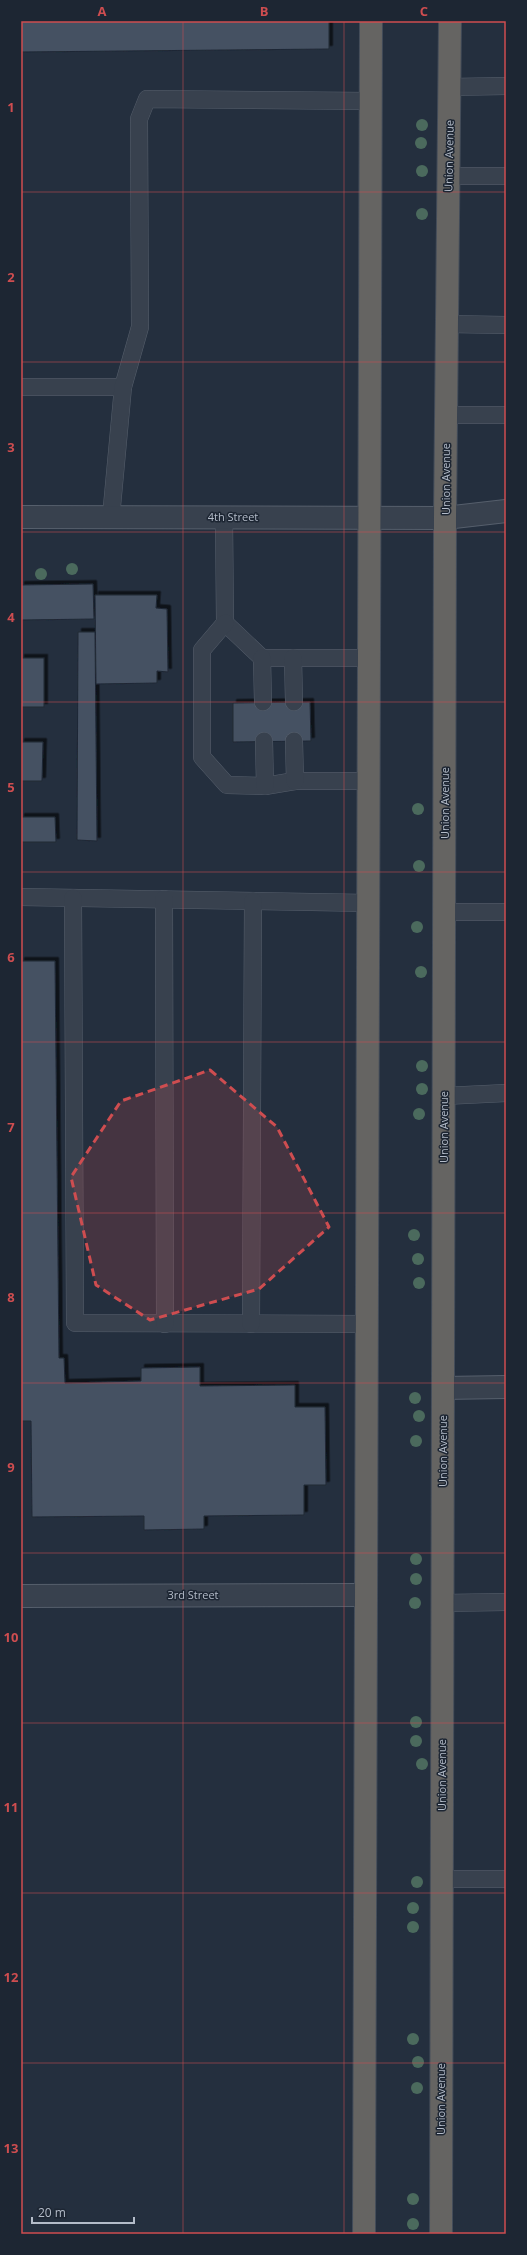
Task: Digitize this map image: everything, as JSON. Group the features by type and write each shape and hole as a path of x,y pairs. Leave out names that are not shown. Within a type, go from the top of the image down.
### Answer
{"highway":[{"path":"364,2234 370,781 371,21"},
{"name":"Union Avenue","path":"441,2234 445,518 450,21"}],"street":[{"name":"4th Street","path":"21,516 445,518 506,511"},
{"path":"443,1388 506,1387"},
{"name":"3rd Street","path":"21,1596 366,1595"}],"lane":[{"path":"450,87 506,86"},
{"path":"111,517 123,386 140,327 139,119 147,99 371,101"},
{"path":"449,176 506,176"},
{"path":"447,324 506,325"},
{"path":"21,387 123,386"},
{"path":"446,415 506,415"},
{"path":"224,517 224,623 202,650 202,757 227,785 265,786 295,781 370,781"},
{"path":"224,623 262,658 370,658"},
{"path":"262,658 263,702"},
{"path":"293,658 294,702"},
{"path":"264,741 265,786"},
{"path":"294,741 295,781"},
{"path":"21,897 369,903"},
{"path":"73,898 75,1323 367,1324"},
{"path":"164,899 165,1324"},
{"path":"251,1324 253,901"},
{"path":"444,912 506,912"},
{"path":"444,1096 506,1093"},
{"path":"443,1602 506,1602"},
{"path":"442,1879 506,1879"}],"highlighted area":[{"path":"210,1070 277,1127 329,1227 259,1289 150,1320 96,1285 71,1177 121,1101"}],"building":[{"path":"21,21 329,21 329,49 21,52"},
{"path":"93,584 94,619 21,620 21,585"},
{"path":"95,595 157,595 156,608 167,609 168,672 157,671 157,683 96,684"},
{"path":"78,632 95,632 97,841 77,840"},
{"path":"21,658 44,658 44,707 21,707"},
{"path":"310,702 311,741 233,742 233,703"},
{"path":"21,742 43,742 42,781 21,781"},
{"path":"21,817 55,817 56,842 21,842"},
{"path":"21,961 55,961 59,1358 64,1358 65,1383 141,1381 141,1368 200,1367 200,1386 295,1385 295,1407 325,1407 326,1485 304,1485 304,1515 204,1516 204,1529 144,1530 144,1516 32,1517 31,1421 21,1421"}]}
